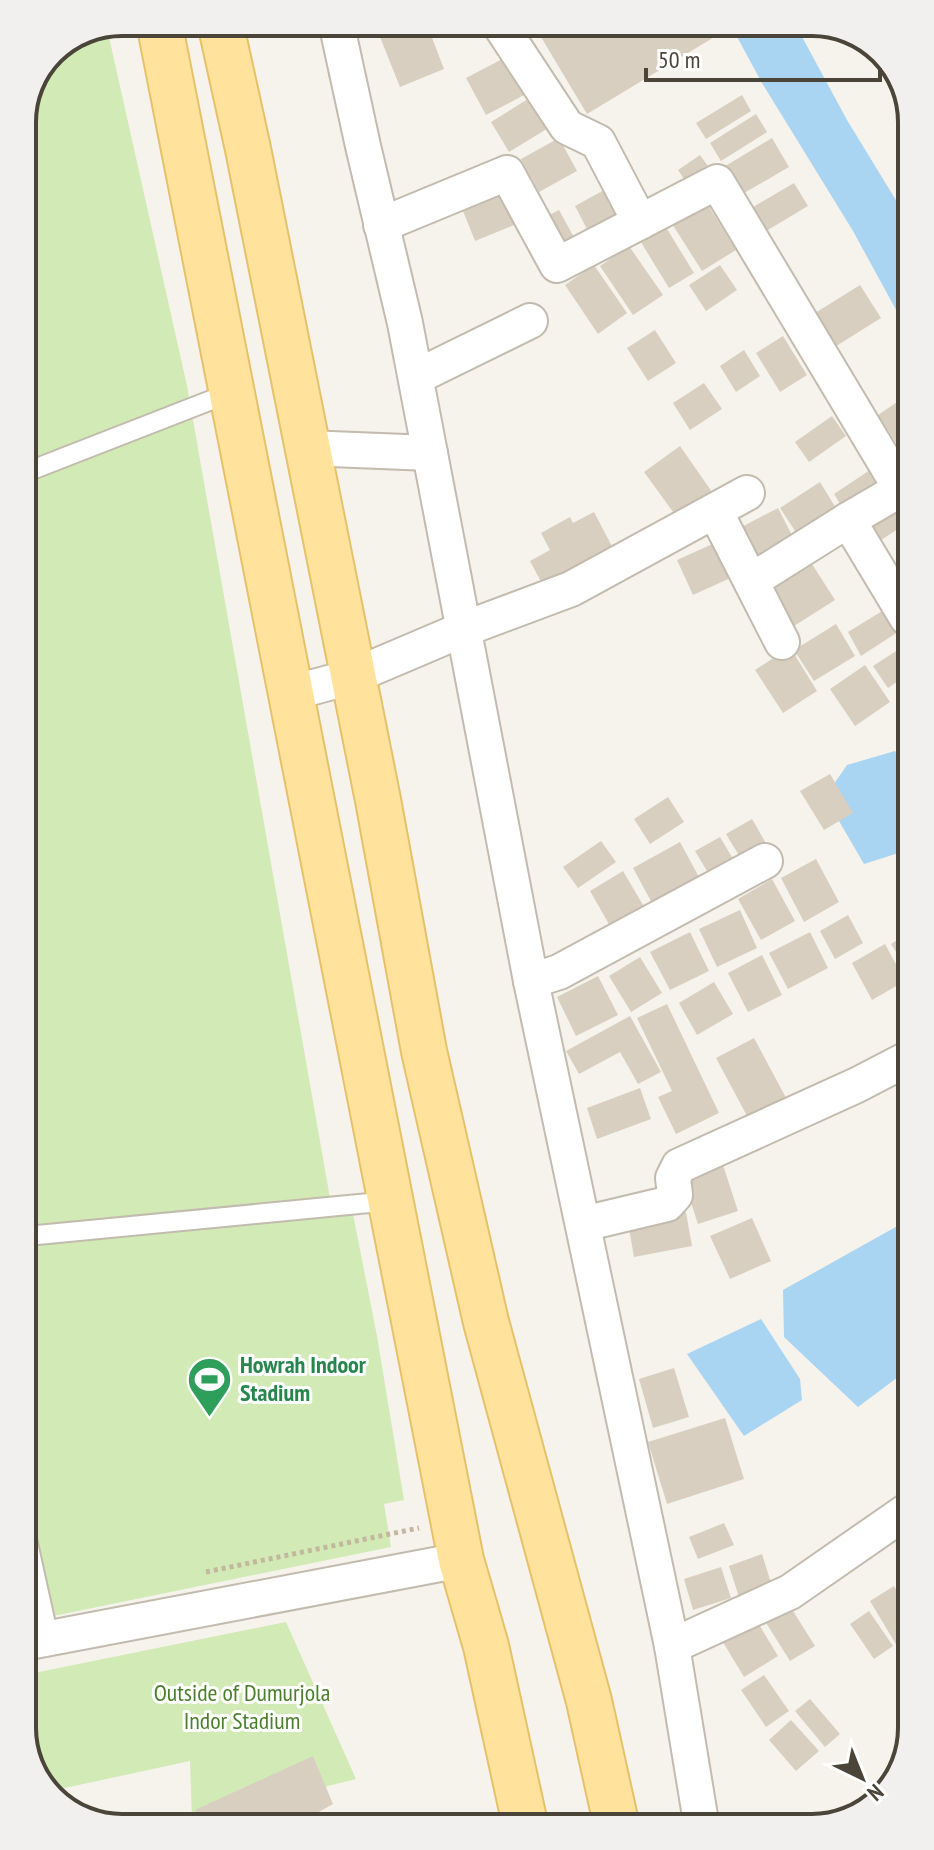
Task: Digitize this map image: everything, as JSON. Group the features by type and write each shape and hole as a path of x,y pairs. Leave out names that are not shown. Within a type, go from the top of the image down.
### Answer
{"main road":[{"path":"162,36 461,1560 486,1646 523,1814"},
{"path":"229,36 424,1051 486,1322 589,1701 614,1814"}],"street":[{"path":"339,36 416,377 531,981 672,1646 700,1814"},
{"path":"507,36 567,127 598,142 640,222"},
{"path":"381,225 507,173 557,265 717,182 898,484"},
{"path":"416,377 530,321"},
{"path":"306,448 430,453"},
{"path":"751,581 898,491"},
{"path":"291,693 351,677 464,629 571,589 747,493"},
{"path":"715,511 782,642"},
{"path":"848,520 898,603"},
{"path":"531,981 559,972 765,861"},
{"path":"583,1224 667,1204 675,1195 673,1178 679,1166 898,1064"},
{"path":"672,1646 790,1592 898,1517"},
{"path":"39,1640 461,1560"}],"lane":[{"path":"36,468 232,392"},
{"path":"36,1235 390,1201"},
{"path":"36,1614 39,1640"}],"path":[{"path":"196,1574 425,1526"}],"green space":[{"path":"105,38 109,38 187,386 333,1215 353,1214 377,1336 404,1500 384,1504 391,1547 36,1620 36,117 45,84 65,57"},
{"name":"Outside of Dumurjola Indor Stadium","path":"286,1622 356,1779 216,1814 192,1814 190,1761 61,1789 43,1761 38,1745 36,1673"}],"water":[{"path":"737,36 802,36 847,120 898,204 898,313 853,231"},
{"path":"895,751 898,755 898,853 864,864 825,797 847,765"},
{"path":"898,1226 898,1377 858,1407 784,1337 783,1290"},
{"path":"761,1319 800,1379 802,1400 744,1436 687,1354"}],"building":[{"path":"380,36 431,36 444,69 400,87"},
{"path":"540,36 716,36 587,114"},
{"path":"508,56 528,93 486,115 466,78"},
{"path":"742,95 751,111 706,139 696,123"},
{"path":"531,97 550,127 509,152 491,122"},
{"path":"756,114 767,132 721,161 710,143"},
{"path":"559,138 577,171 539,192 521,159"},
{"path":"772,138 789,167 739,196 722,168"},
{"path":"700,155 715,176 692,191 678,170"},
{"path":"794,183 808,206 761,234 748,210"},
{"path":"604,190 618,217 589,233 575,206"},
{"path":"507,193 519,223 475,241 463,211"},
{"path":"703,197 736,250 702,271 669,219"},
{"path":"559,210 576,241 566,246 536,222"},
{"path":"664,224 694,273 669,288 639,239"},
{"path":"629,246 663,295 633,315 600,266"},
{"path":"594,265 627,313 598,334 565,285"},
{"path":"720,265 737,290 706,311 689,285"},
{"path":"860,285 881,318 833,348 812,315"},
{"path":"655,330 676,363 648,381 627,348"},
{"path":"783,336 807,375 780,392 756,353"},
{"path":"744,350 760,376 736,392 720,366"},
{"path":"704,383 722,409 690,430 673,403"},
{"path":"898,401 898,446 878,415"},
{"path":"832,416 846,436 809,462 795,442"},
{"path":"680,446 719,502 684,527 644,472"},
{"path":"873,468 886,490 847,515 834,494"},
{"path":"820,482 842,518 803,543 780,508"},
{"path":"898,496 898,529 878,542 863,520"},
{"path":"778,508 798,547 750,572 730,533"},
{"path":"594,512 617,556 547,593 530,561 550,550 541,533 570,517 573,523"},
{"path":"721,540 737,575 693,595 677,560"},
{"path":"805,553 835,600 794,626 764,579"},
{"path":"892,605 898,616 898,632 861,656 848,632"},
{"path":"836,624 855,656 814,681 794,650"},
{"path":"790,647 817,691 783,713 755,670"},
{"path":"898,650 898,681 888,688 873,666"},
{"path":"865,665 890,702 855,726 830,689"},
{"path":"830,774 853,813 824,830 800,791"},
{"path":"668,797 684,822 650,844 634,819"},
{"path":"752,819 771,852 746,867 726,834"},
{"path":"720,837 741,872 716,886 695,851"},
{"path":"601,841 616,862 578,888 563,867"},
{"path":"680,842 706,890 659,916 633,868"},
{"path":"816,859 839,902 804,922 781,878"},
{"path":"623,871 650,917 617,938 590,891"},
{"path":"772,879 795,921 761,940 738,899"},
{"path":"740,910 757,948 717,967 699,929"},
{"path":"848,915 863,943 835,959 820,931"},
{"path":"690,932 709,971 670,990 650,952"},
{"path":"810,932 828,968 788,989 769,953"},
{"path":"898,939 898,955 891,944"},
{"path":"885,944 898,968 898,985 872,1000 852,963"},
{"path":"762,955 782,995 748,1012 728,973"},
{"path":"640,957 662,993 631,1012 609,976"},
{"path":"598,976 618,1015 576,1036 557,997"},
{"path":"714,982 733,1014 697,1035 679,1003"},
{"path":"667,1004 719,1113 676,1134 658,1097 672,1091 637,1018"},
{"path":"630,1016 661,1072 638,1084 620,1052 579,1074 566,1051"},
{"path":"754,1038 792,1109 754,1129 716,1058"},
{"path":"640,1088 651,1119 597,1139 587,1108"},
{"path":"721,1159 738,1211 698,1224 681,1172"},
{"path":"685,1207 692,1246 634,1257 627,1217"},
{"path":"752,1218 771,1261 730,1279 710,1236"},
{"path":"674,1368 689,1417 653,1428 639,1379"},
{"path":"725,1418 744,1479 667,1504 648,1442"},
{"path":"724,1523 734,1545 698,1559 689,1537"},
{"path":"762,1554 772,1586 739,1597 729,1566"},
{"path":"721,1567 731,1598 693,1610 684,1579"},
{"path":"894,1586 898,1593 898,1645 897,1646 870,1601"},
{"path":"788,1603 815,1646 790,1661 763,1618"},
{"path":"869,1611 893,1646 874,1659 850,1624"},
{"path":"752,1613 778,1656 744,1677 718,1634"},
{"path":"764,1675 789,1711 766,1727 741,1690"},
{"path":"810,1699 840,1734 825,1747 795,1711"},
{"path":"791,1720 819,1751 796,1771 769,1740"},
{"path":"313,1756 333,1804 315,1814 199,1814 195,1810"}],"place":[{"name":"Howrah Indoor Stadium","path":"209,1418"}]}
